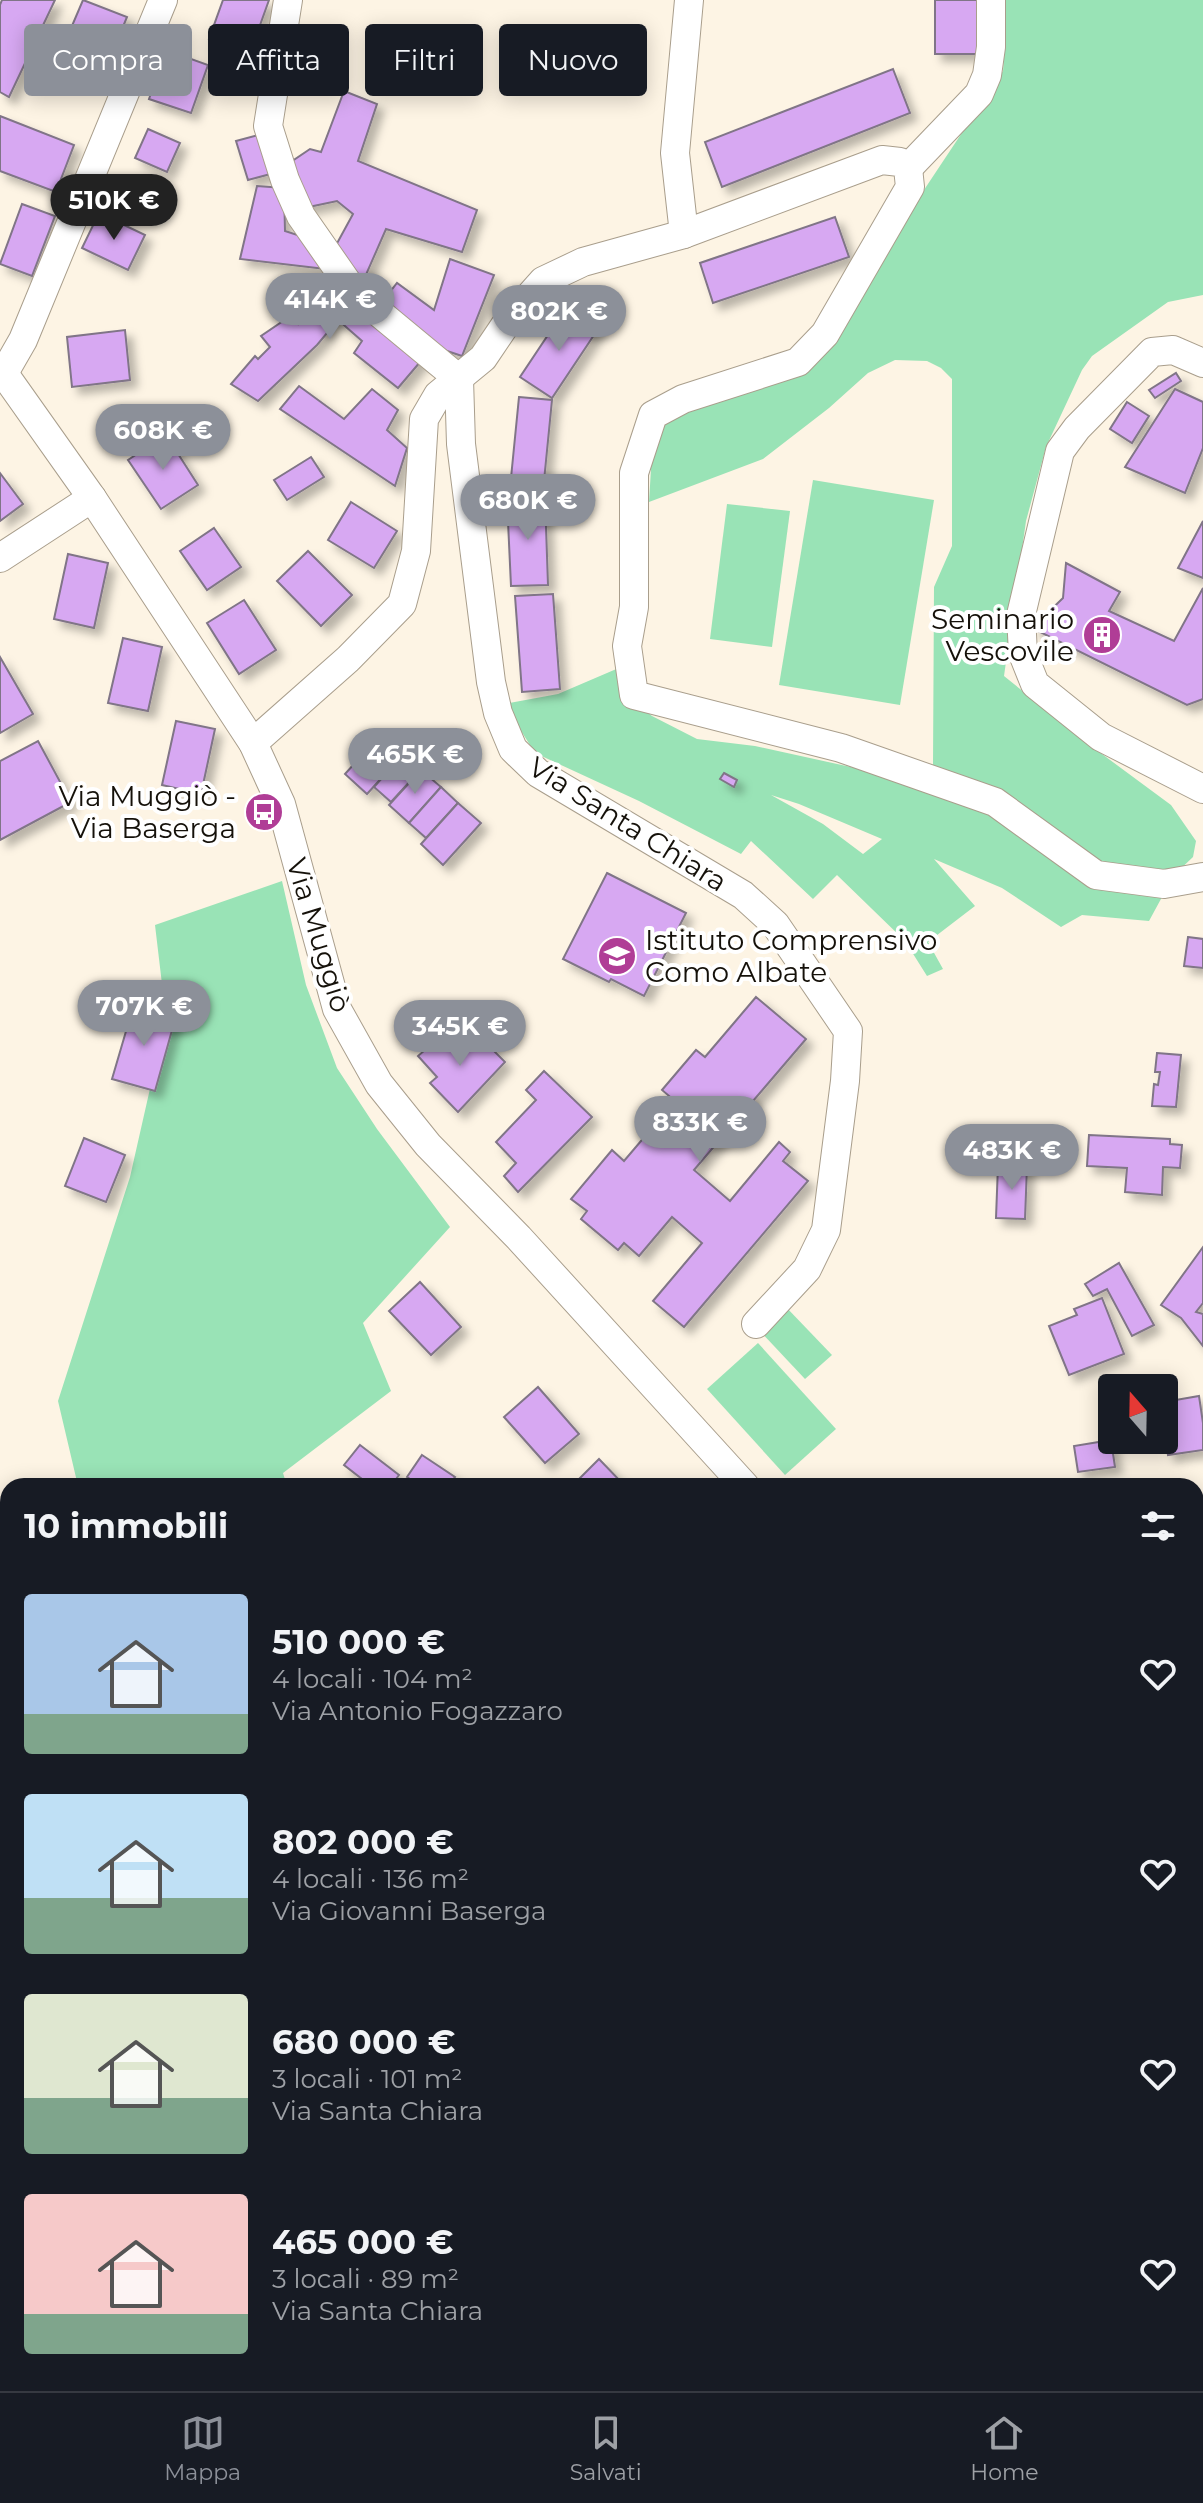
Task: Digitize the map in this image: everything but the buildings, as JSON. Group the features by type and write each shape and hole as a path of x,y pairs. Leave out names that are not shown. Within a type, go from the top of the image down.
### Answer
{"street":[{"path":"2,370 23,340 163,0"},
{"path":"288,0 268,126 285,180 301,216 360,297 459,379"},
{"path":"684,234 675,153 689,0"},
{"path":"908,168 979,94 987,75 991,47 991,0"},
{"path":"253,743 348,659 402,604 416,551 424,419 438,395 483,358 510,318 543,281 583,262 684,234 882,160 900,162 908,168 910,187 825,334 798,362 683,399 653,415 634,473 634,607 627,646 634,695 841,748 995,802 1096,875 1164,884 1203,877"},
{"path":"1203,363 1173,350 1152,352 1077,428 1060,451 1021,615 1023,654 1035,684 1101,737 1203,789"},
{"name":"Via Muggiò","path":"2,370 92,498 253,743 281,804 337,1009 379,1084 428,1145 519,1238 738,1478"},
{"name":"Via Santa Chiara","path":"459,379 461,444 491,682 498,713 513,749 538,773 743,895 775,924 848,1031 845,1081 826,1230 807,1269 756,1324"},
{"path":"0,558 92,498"}],"green space":[{"path":"999,0 1203,0 1203,295 1168,302 1092,356 1082,370 1046,447 1026,521 1004,676 1171,805 1196,841 1193,857 1174,875 1149,921 1082,915 1061,927 1002,888 934,859 975,906 928,942 943,969 927,976 905,941 837,875 813,899 751,841 741,854 639,801 535,753 504,704 558,694 621,667 640,706 652,716 697,739 755,746 860,769 892,755 933,765 934,587 952,546 952,379 941,368 927,361 895,360 868,373 763,459 649,502 653,436 667,416 763,387 912,208 1003,71 1005,46","holes":["771,795 882,839 863,854 823,824"]},
{"path":"813,480 934,500 900,705 779,685"},
{"path":"727,504 790,511 772,647 710,639"},
{"path":"282,881 306,985 337,1068 377,1129 450,1227 363,1323 391,1391 283,1473 285,1478 76,1478 58,1401 130,1177 166,1018 155,925"},
{"path":"785,1306 832,1355 805,1379 759,1330"},
{"path":"758,1343 836,1429 785,1475 707,1389"}],"place":[{"name":"Seminario Vescovile","path":"1102,635"},
{"name":"Via Muggiò - Via Baserga","path":"264,812"},
{"name":"Istituto Comprensivo Como Albate","path":"617,956"}]}
